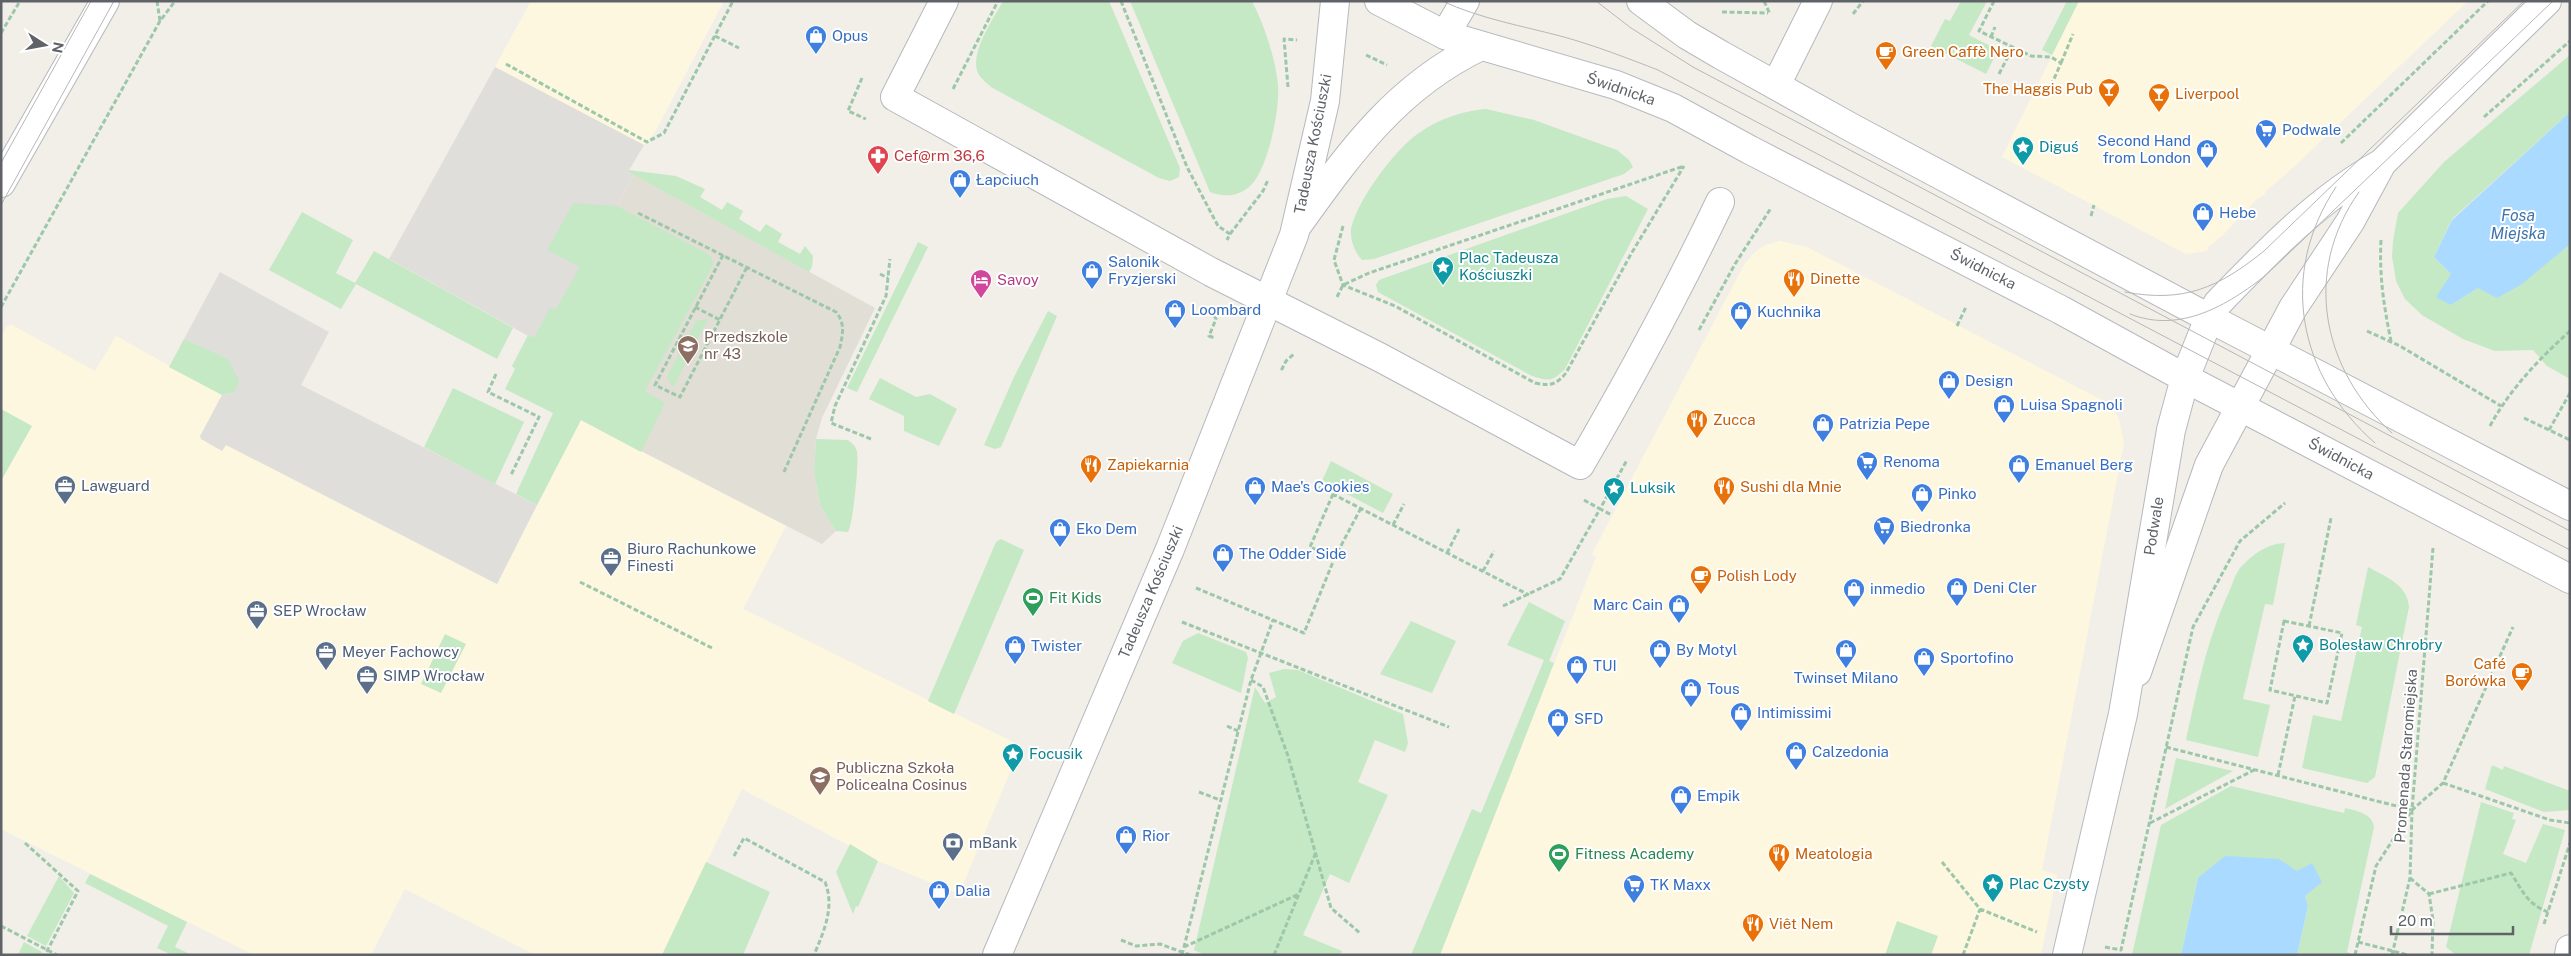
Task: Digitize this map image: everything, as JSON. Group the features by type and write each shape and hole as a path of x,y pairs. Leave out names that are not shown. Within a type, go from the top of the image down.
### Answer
{"street":[{"path":"1,183 105,1"},
{"path":"944,1 895,98 1211,272 1381,358 1580,465 1642,359 1683,281 1720,202"},
{"name":"Tadeusza Kościuszki","path":"997,955 1170,549 1297,226 1325,101 1335,1"},
{"name":"Świdnicka","path":"1379,1 1446,35 1616,86 1673,108 1750,150 2061,310 2185,378 2240,405 2570,580"},
{"path":"1446,35 1465,1"},
{"path":"1641,1 1688,36 1854,129 2271,351 2570,506"},
{"path":"1776,85 1818,1"},
{"name":"Podwale","path":"2067,955 2125,704 2164,468 2185,378 2209,318 2224,296 2316,207 2354,178 2382,163 2547,1"},
{"name":"Tadeusza Kościuszki","path":"1297,226 1340,166 1387,111 1457,58 1482,46"},
{"name":"Podwale","path":"2125,704 2209,465 2294,308 2350,222 2382,163"},
{"path":"2569,955 2570,949"}],"path":[{"path":"1,33 20,1"},
{"path":"157,1 160,21"},
{"path":"1,307 160,21 175,1"},
{"path":"506,64 647,142 664,133 734,1"},
{"path":"935,120 959,80 998,1"},
{"path":"1121,1 1187,166 1218,226 1230,234"},
{"path":"1994,1 1979,31 2031,56 2051,57 2062,63"},
{"path":"2337,147 2488,1"},
{"path":"1715,8 1723,13 1768,13"},
{"path":"1991,36 1995,27"},
{"path":"2050,88 2062,63 2072,34"},
{"path":"715,36 739,48"},
{"path":"1288,95 1284,39 1298,40"},
{"path":"2483,117 2570,41"},
{"path":"1999,74 2013,48"},
{"path":"1359,52 1388,66"},
{"path":"1334,302 1343,285 1378,270 1684,166 1631,254 1566,373 1557,383 1548,385 1535,383 1395,306 1343,285 1334,260 1343,224"},
{"path":"1226,242 1263,191 1270,176"},
{"path":"1697,332 1735,264 1771,208"},
{"path":"638,213 836,312 841,318 843,330 840,346 783,474"},
{"path":"2382,238 2380,267 2382,295 2391,341"},
{"path":"723,255 655,385 680,397 747,267"},
{"path":"871,439 831,423 835,406 886,296 890,259"},
{"path":"880,274 888,278"},
{"path":"695,307 720,320"},
{"path":"1957,326 1966,307"},
{"path":"1212,308 1216,319 1209,336 1220,341"},
{"path":"2367,330 2391,341 2501,406"},
{"path":"2486,434 2501,406 2540,358 2570,331"},
{"path":"1282,368 1290,356 1296,352 1302,355"},
{"path":"496,374 488,392 539,417 511,475"},
{"path":"2550,430 2570,393"},
{"path":"2524,418 2570,440"},
{"path":"1503,606 1560,579 1632,452"},
{"path":"1319,487 1529,595"},
{"path":"1333,494 1310,547 1335,557"},
{"path":"1583,500 1612,515"},
{"path":"2098,946 2121,953 2193,627 2240,541 2285,503"},
{"path":"1393,525 1404,504"},
{"path":"1196,588 1304,633 1335,557 1361,508"},
{"path":"2309,626 2331,518"},
{"path":"1447,553 1459,529"},
{"name":"Promenada Staromiejska","path":"2392,952 2410,878 2412,810 2433,545"},
{"path":"1483,571 1494,551"},
{"path":"580,582 712,648"},
{"path":"1182,953 1251,680 1273,620"},
{"path":"2284,621 2342,633 2327,702 2295,696 2270,690 2284,621"},
{"path":"1182,622 1262,651 1449,727"},
{"path":"2355,955 2376,866 2412,810 2443,783 2513,627"},
{"path":"1251,680 1263,687 1288,756 1331,908 1361,934"},
{"path":"2278,774 2295,696"},
{"path":"1227,726 1238,731"},
{"path":"2166,747 2278,774 2412,810"},
{"path":"2150,823 2256,769"},
{"path":"2443,783 2550,820 2570,823"},
{"path":"1200,792 1220,800"},
{"path":"734,856 744,838 825,882 829,892 828,923 814,955"},
{"path":"25,843 78,891 45,955"},
{"path":"2543,927 2570,843"},
{"path":"1274,955 1316,852"},
{"path":"1942,862 1980,910 2040,933"},
{"path":"2430,894 2511,873 2526,899 2537,908 2548,912"},
{"path":"2410,878 2430,894 2433,920 2432,955"},
{"path":"1184,947 1299,894"},
{"path":"1962,955 1980,910"},
{"path":"1,926 57,955"},
{"path":"1121,940 1136,946 1160,944 1190,955"},
{"path":"2358,942 2408,955"}],"shaded area":[{"path":"531,1 724,1 655,132 644,145 495,67"},
{"path":"2079,1 2468,1 2297,164 2265,192 2266,194 2257,199 2223,235 2208,247 2207,251 2186,254 2002,157"},
{"path":"495,67 644,145 628,172 634,175 541,343 389,259"},
{"name":"Przedszkole nr 43","path":"634,175 875,308 822,418 816,439 814,471 820,505 836,531 822,544 581,420 617,206"},
{"path":"1780,241 1807,247 2102,400 2112,408 2119,419 2124,443 2042,870 2057,875 2041,955 1440,955 1596,557 1592,554 1745,263 1756,251 1766,245"},
{"path":"220,272 329,332 301,385 537,505 497,584 226,445 222,451 201,439 200,436 222,395 235,392 227,358 184,339"},
{"path":"12,325 95,371 116,336 222,395 201,436 226,444 497,584 581,420 786,526 743,609 1021,746 959,894 878,861 742,789 662,955 535,955 405,889 371,955 254,955 1,829 1,481 32,426 1,409 1,338 7,326"}],"green space":[{"path":"1003,1 1109,1 1180,168 1179,177 1170,181 1159,178 991,87 982,79 976,65 977,56 984,36"},
{"path":"1130,1 1252,1 1272,53 1277,74 1278,96 1275,124 1262,168 1249,187 1240,193 1220,195 1210,192"},
{"path":"1961,1 1987,1 1969,35 1998,50 1986,74 1931,46 1945,19 1950,21"},
{"path":"2067,1 2079,1 2052,55 2042,50"},
{"path":"2570,55 2570,112 2452,219 2434,257 2451,274 2451,305 2478,288 2570,244 2570,379 2547,366 2533,350 2495,351 2463,339 2422,315 2405,299 2396,281 2392,256 2398,213 2444,162"},
{"path":"1486,109 1534,120 1617,150 1629,160 1633,167 1624,174 1374,259 1362,260 1355,250 1351,238 1354,218 1375,181 1393,157 1410,140 1436,123 1466,112"},
{"path":"629,170 676,176 705,189 700,197 722,210 727,202 743,211 739,219 760,232 766,224 782,234 778,242 800,254 805,246 813,256 812,267 809,272 628,172"},
{"path":"1626,196 1648,209 1565,369 1553,378 1546,379 1532,376 1378,292 1376,285 1379,280 1607,199"},
{"path":"573,203 617,206 706,253 712,258 713,265 645,391 665,403 641,452 581,420 537,505 516,494 553,413 505,389 515,369 512,366 528,335 534,338 550,308 556,309 580,267 547,250"},
{"path":"302,212 353,240 336,273 355,283 374,251 513,328 497,359 356,284 341,309 269,270"},
{"path":"918,242 928,247 857,392 847,388"},
{"path":"1048,311 1057,316 1001,447 995,449 984,445 1014,377"},
{"path":"708,319 673,388 667,377 696,321"},
{"path":"184,339 227,358 239,380 235,392 222,395 169,367"},
{"path":"880,378 916,397 930,394 957,409 939,446 904,431 904,416 869,399"},
{"path":"453,388 524,422 495,484 424,447"},
{"path":"1,409 32,426 1,481"},
{"path":"816,439 848,440 854,445 856,450 855,493 848,532 836,531 820,505 814,471"},
{"path":"1331,461 1393,494 1383,513 1322,481"},
{"path":"1001,539 1024,550 954,714 928,701 996,542"},
{"path":"2285,543 2273,605 2265,604 2243,699 2270,705 2258,757 2186,740 2209,646 2221,610 2240,568 2260,551 2272,545"},
{"path":"2368,567 2400,587 2404,592 2409,607 2375,777 2367,783 2302,768 2313,715 2341,721 2362,627 2356,625"},
{"path":"1529,602 1565,621 1549,661 1554,663 1440,955 1411,955 1472,809 1481,813 1544,660 1507,645"},
{"path":"1411,621 1456,641 1432,693 1380,674"},
{"path":"1198,633 1246,652 1248,658 1241,693 1172,663 1183,641"},
{"path":"445,634 466,644 441,693 421,684"},
{"path":"1284,669 1298,670 1403,714 1408,743 1405,752 1375,740 1358,782 1388,795 1349,883 1330,874 1303,935 1342,951 1340,955 1205,955 1194,950 1255,687 1265,703 1276,697 1269,673"},
{"path":"2176,758 2233,771 2165,809"},
{"path":"2492,765 2503,770 2504,766 2570,791 2570,810 2544,812 2485,789"},
{"path":"2231,786 2344,813 2345,808 2354,810 2363,813 2373,822 2374,827 2347,952 2355,955 2297,955 2308,906 2297,872 2279,859 2198,878 2181,955 2132,955 2161,825"},
{"path":"2481,802 2514,813 2512,819 2516,820 2503,854 2526,863 2543,824 2565,830 2529,955 2456,955 2446,947"},
{"path":"850,844 878,861 858,907 856,906 853,914 836,872"},
{"path":"706,862 770,892 743,955 662,955"},
{"path":"90,874 187,922 175,947 192,955 172,955 157,948 168,926 85,883"},
{"path":"59,876 74,893 46,946 27,936"},
{"path":"1897,921 1938,936 1931,955 1885,955"},
{"path":"24,942 42,952 41,955 18,955"}],"water":[{"name":"Fosa Miejska","path":"2570,112 2570,244 2522,284 2497,298 2478,288 2451,305 2436,297 2451,274 2434,257 2452,220"},
{"path":"2225,856 2279,859 2297,871 2312,863 2322,882 2305,896 2308,906 2297,955 2181,955 2198,878"}],"tram line":[{"path":"1,163 91,1"},
{"path":"1,205 114,1"},
{"path":"1442,1 1487,17 1588,44 1658,70 2570,550"},
{"path":"1596,1 1631,28 1693,67 2570,531"},
{"path":"2125,292 2146,295 2183,294 2215,283 2247,264 2264,251 2524,1"},
{"path":"2130,314 2167,321 2185,318 2202,313 2236,297 2266,275 2553,1"},
{"path":"2336,187 2318,220 2307,254 2303,289 2305,322 2314,355 2328,387 2349,416 2375,443"},
{"path":"2359,192 2341,223 2330,255 2326,287 2328,319 2336,350 2349,380 2368,408 2392,433"}],"place":[{"name":"Opus","path":"816,55"},
{"name":"Green Caffè Nero","path":"1886,71"},
{"name":"The Haggis Pub","path":"2109,108"},
{"name":"Liverpool","path":"2159,113"},
{"name":"Podwale","path":"2266,149"},
{"name":"Diguś","path":"2023,166"},
{"name":"Second Hand from London","path":"2207,169"},
{"name":"Cef@rm 36,6","path":"878,175"},
{"name":"Łapciuch","path":"960,199"},
{"name":"Hebe","path":"2203,232"},
{"name":"Plac Tadeusza Kościuszki","path":"1443,286"},
{"name":"Salonik Fryzjerski","path":"1092,290"},
{"name":"Dinette","path":"1794,298"},
{"name":"Savoy","path":"981,299"},
{"name":"Loombard","path":"1175,329"},
{"name":"Kuchnika","path":"1741,331"},
{"name":"Przedszkole nr 43","path":"688,365"},
{"name":"Design","path":"1949,400"},
{"name":"Luisa Spagnoli","path":"2004,424"},
{"name":"Zucca","path":"1697,439"},
{"name":"Patrizia Pepe","path":"1823,443"},
{"name":"Renoma","path":"1867,481"},
{"name":"Zapiekarnia","path":"1091,484"},
{"name":"Emanuel Berg","path":"2019,484"},
{"name":"Lawguard","path":"65,505"},
{"name":"Mae's Cookies","path":"1255,506"},
{"name":"Sushi dla Mnie","path":"1724,506"},
{"name":"Luksik","path":"1614,507"},
{"name":"Pinko","path":"1922,513"},
{"name":"Biedronka","path":"1884,546"},
{"name":"Eko Dem","path":"1060,548"},
{"name":"The Odder Side","path":"1223,573"},
{"name":"Biuro Rachunkowe Finesti","path":"611,577"},
{"name":"Polish Lody","path":"1701,595"},
{"name":"Deni Cler","path":"1957,607"},
{"name":"inmedio","path":"1854,608"},
{"name":"Fit Kids","path":"1033,617"},
{"name":"Marc Cain","path":"1679,624"},
{"name":"SEP Wrocław","path":"257,630"},
{"name":"Bolesław Chrobry","path":"2303,664"},
{"name":"Twister","path":"1015,665"},
{"name":"By Motyl","path":"1660,669"},
{"name":"Twinset Milano","path":"1846,669"},
{"name":"Meyer Fachowcy","path":"326,671"},
{"name":"Sportofino","path":"1924,677"},
{"name":"TUI","path":"1577,685"},
{"name":"Café Borówka","path":"2522,692"},
{"name":"SIMP Wrocław","path":"367,695"},
{"name":"Tous","path":"1691,708"},
{"name":"Intimissimi","path":"1741,732"},
{"name":"SFD","path":"1558,738"},
{"name":"Calzedonia","path":"1796,771"},
{"name":"Focusik","path":"1013,773"},
{"name":"Publiczna Szkoła Policealna Cosinus","path":"820,796"},
{"name":"Empik","path":"1681,815"},
{"name":"Rior","path":"1126,855"},
{"name":"mBank","path":"953,862"},
{"name":"Fitness Academy","path":"1559,873"},
{"name":"Meatologia","path":"1779,873"},
{"name":"Plac Czysty","path":"1993,903"},
{"name":"TK Maxx","path":"1634,904"},
{"name":"Dalia","path":"939,910"},
{"name":"Viêt Nem","path":"1753,943"}]}
